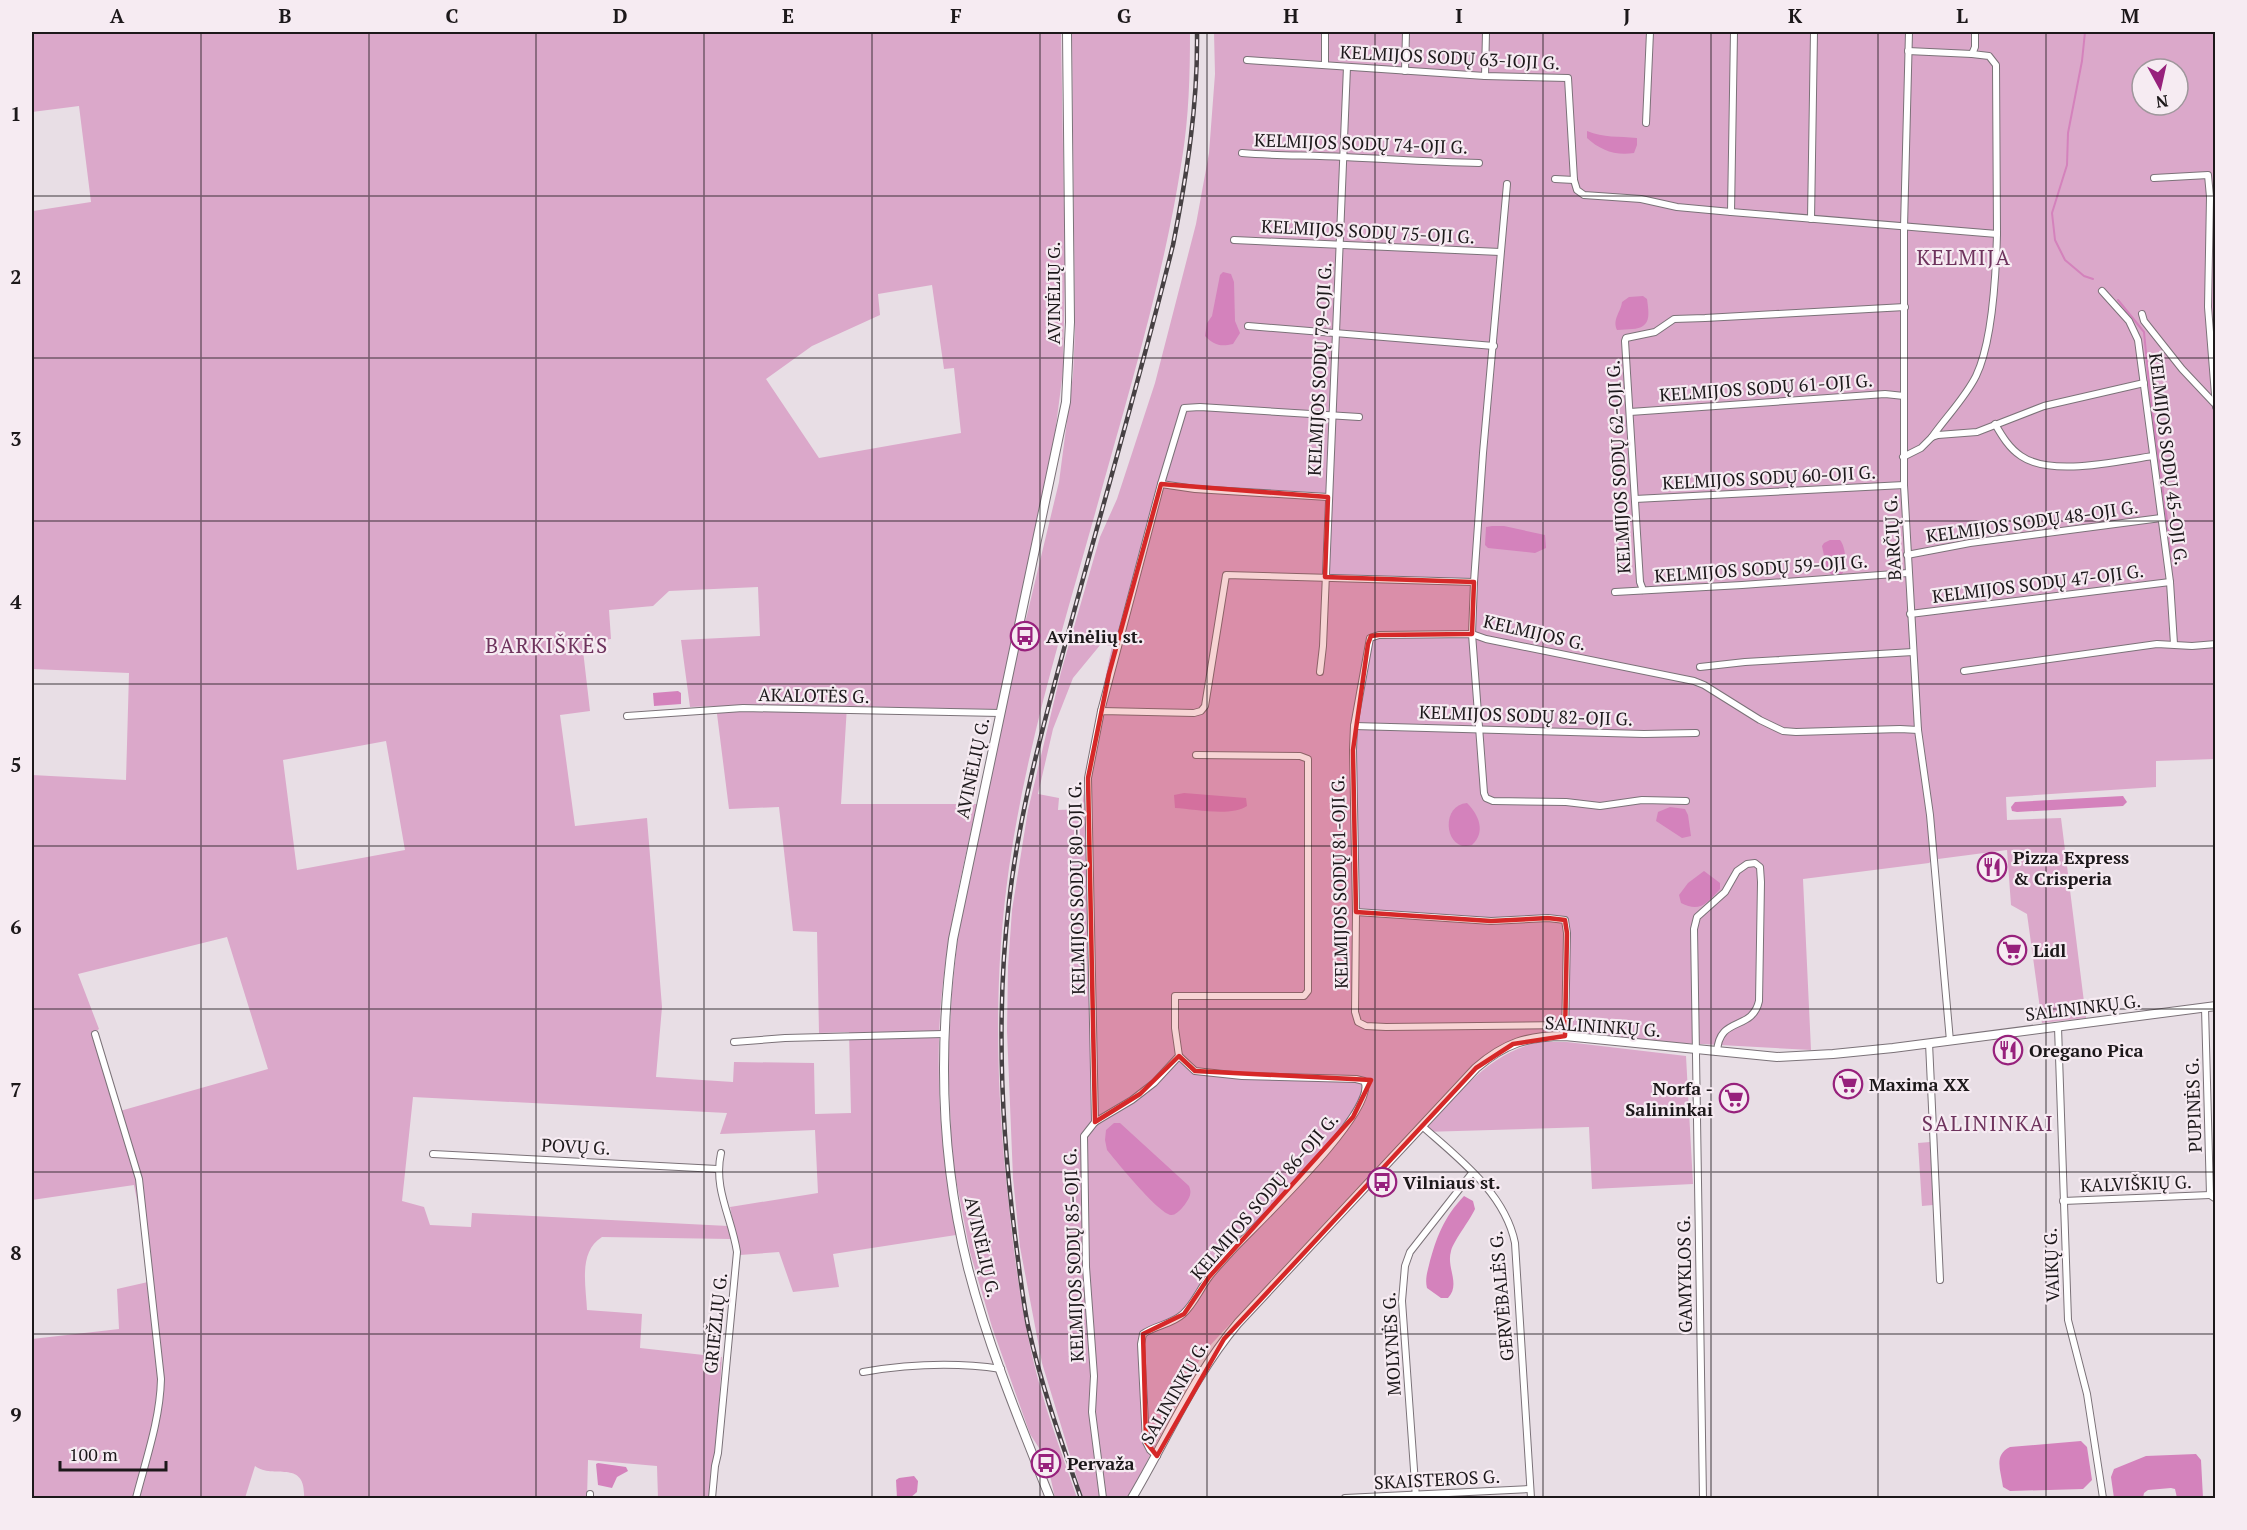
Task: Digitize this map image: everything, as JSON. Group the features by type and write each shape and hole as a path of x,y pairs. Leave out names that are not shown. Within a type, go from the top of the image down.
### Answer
{"main road":[{"name":"AVINĖLIŲ G.","path":"1050,1498 1001,1369 968,1267 950,1174 944,1108 944,1034 946,986 953,939 1060,430 1068,380 1070,322 1067,32"},
{"name":"SALININKŲ G.","path":"1132,1498 1157,1456 1192,1388 1224,1339 1476,1068 1502,1049 1527,1039 1565,1036 1777,1057 1805,1056 1950,1041 2216,1006"}],"street":[{"path":"1325,32 1325,65"},
{"path":"1405,71 1406,32"},
{"path":"1485,76 1486,32"},
{"path":"1646,123 1650,32"},
{"path":"1731,212 1734,32"},
{"path":"1811,219 1814,32"},
{"name":"BARČIŲ G.","path":"1909,32 1904,227 1904,485 1918,730 1930,815 1950,1041"},
{"path":"1972,54 1975,47 1975,32"},
{"path":"1904,457 1921,448 1932,437 1968,389 1980,366 1995,285 1997,234 1996,65 1989,56 1908,51"},
{"name":"KELMIJOS SODŲ 63-IOJI G.","path":"1247,60 1485,76 1568,78 1574,180"},
{"name":"KELMIJOS SODŲ 79-OJI G.","path":"1320,672 1323,646 1347,67"},
{"name":"KELMIJOS SODŲ 74-OJI G.","path":"1242,153 1280,157 1342,157 1409,162 1479,163"},
{"path":"2154,177 2208,175 2210,197 2208,307 2215,406"},
{"path":"1556,179 1574,180 1577,190 1584,195 1641,199 1677,207 1997,234"},
{"name":"KELMIJOS G.","path":"1507,184 1474,582 1472,634 1486,639 1694,681 1760,720 1788,732 1918,730"},
{"name":"KELMIJOS SODŲ 75-OJI G.","path":"1234,240 1500,252"},
{"name":"KELMIJOS SODŲ 45-OJI G.","path":"2102,291 2134,328 2138,340 2170,582 2174,644"},
{"name":"KELMIJOS SODŲ 62-OJI G.","path":"1643,590 1640,582 1625,341 1630,336 1655,332 1674,319 1684,317 1705,318 1905,307"},
{"path":"2142,314 2144,321 2182,369 2215,406"},
{"path":"1248,326 1494,346"},
{"path":"1932,437 1967,434 2044,406 2144,383"},
{"name":"KELMIJOS SODŲ 61-OJI G.","path":"1630,412 1885,394 1904,396"},
{"name":"KELMIJOS SODŲ 80-OJI G.","path":"1095,1122 1088,786 1101,711 1161,484 1184,408 1331,416"},
{"path":"1331,416 1359,417"},
{"path":"1995,424 2012,449 2021,457 2036,463 2071,467 2153,456"},
{"path":"1161,484 1195,489 1328,497"},
{"name":"KELMIJOS SODŲ 60-OJI G.","path":"1635,499 1904,485"},
{"name":"KELMIJOS SODŲ 48-OJI G.","path":"1907,555 1970,543 2161,518"},
{"name":"KELMIJOS SODŲ 59-OJI G.","path":"1615,592 1908,573"},
{"path":"1101,711 1194,713 1201,711 1205,706 1226,574 1474,582"},
{"name":"KELMIJOS SODŲ 47-OJI G.","path":"1910,614 2170,582"},
{"path":"1472,634 1486,798 1492,801 1566,802 1600,806 1642,800 1686,801"},
{"name":"KELMIJOS SODŲ 81-OJI G.","path":"1472,634 1373,636 1368,644 1354,726 1353,750 1355,1012 1362,1025 1386,1027 1566,1025"},
{"path":"1964,671 2157,644 2192,646 2216,644"},
{"path":"1700,667 1745,662 1913,652"},
{"name":"AKALOTĖS G.","path":"627,716 743,708 1000,713"},
{"name":"KELMIJOS SODŲ 82-OJI G.","path":"1354,726 1644,734 1696,733"},
{"path":"1095,1122 1140,1094 1154,1083 1179,1056 1175,1028 1175,996 1304,996 1308,991 1308,759 1300,756 1196,755"},
{"name":"GAMYKLOS G.","path":"1703,1498 1695,1050 1696,920 1725,892 1737,871 1747,864 1755,863 1760,867 1761,882 1759,1001 1751,1016 1723,1032 1718,1040 1717,1052"},
{"path":"1356,912 1482,920 1548,918 1565,920 1567,933 1565,1036"},
{"name":"PUPINĖS G.","path":"2205,1008 2213,1197"},
{"name":"VAIKŲ G.","path":"2058,1027 2068,1320 2087,1394 2103,1498"},
{"path":"95,1034 139,1179 161,1379 161,1399 136,1498"},
{"path":"734,1042 944,1034"},
{"path":"1929,1043 1940,1280"},
{"name":"KELMIJOS SODŲ 86-OJI G.","path":"1157,1456 1146,1442 1141,1344 1143,1334 1168,1324 1184,1314 1224,1260 1306,1174 1353,1117 1366,1092 1364,1081 1356,1079 1242,1076 1196,1071 1179,1056"},
{"name":"KELMIJOS SODŲ 85-OJI G.","path":"1095,1122 1084,1136 1083,1187 1094,1376 1092,1412 1103,1498"},
{"name":"GERVĖBALĖS G.","path":"1422,1126 1499,1202 1506,1214 1515,1242 1531,1498"},
{"name":"GRIEŽLIŲ G.","path":"712,1498 737,1252 720,1193 717,1169 721,1153"},
{"name":"POVŲ G.","path":"433,1154 717,1169"},
{"name":"MOLYNĖS G.","path":"1416,1497 1402,1301 1405,1266 1410,1252 1472,1173"},
{"name":"KALVIŠKIŲ G.","path":"2063,1201 2213,1197"},
{"path":"863,1372 915,1364 951,1363 1001,1369"},
{"name":"SKAISTEROS G.","path":"1346,1498 1416,1497 1530,1489"}],"highlighted area":[{"path":"1161,484 1328,497 1325,577 1474,582 1472,634 1379,635 1371,636 1368,644 1353,750 1356,912 1491,921 1548,918 1565,920 1567,933 1565,1036 1513,1044 1476,1068 1224,1339 1157,1456 1146,1442 1143,1334 1184,1314 1209,1277 1353,1117 1371,1080 1195,1071 1179,1056 1140,1094 1095,1122 1088,778 1109,674"}],"shaded area":[{"path":"32,32 1061,32 1065,267 1063,371 1055,434 997,710 847,706 841,804 977,804 947,950 939,1039 942,1138 956,1235 833,1254 839,1287 793,1292 779,1252 740,1255 730,1207 818,1193 815,1130 720,1134 727,1113 413,1097 402,1201 424,1207 430,1225 471,1227 472,1213 728,1226 731,1239 602,1237 589,1251 585,1270 587,1310 642,1314 640,1348 722,1357 716,1451 711,1471 709,1498 658,1498 657,1466 588,1460 587,1498 304,1498 300,1478 294,1474 263,1470 255,1466 245,1498 32,1498 32,1339 119,1329 117,1289 148,1282 143,1231 134,1185 32,1200 32,775 126,780 129,673 32,669 32,202 33,211 91,202 79,106 32,112","holes":["932,285 944,369 954,368 961,433 819,458 766,379 812,346 880,315 878,294","758,587 760,636 681,640 690,707 716,706 729,809 779,807 793,931 817,932 819,1033 849,1032 851,1113 815,1114 814,1063 734,1062 733,1082 656,1077 662,1007 647,818 575,826 560,715 590,711 582,642 611,639 609,610 653,606 669,591","386,741 405,850 297,870 283,760","227,937 268,1069 120,1111 95,1032 99,1029 78,974"]},
{"path":"1072,32 1190,32 1190,48 1189,96 1184,143 1165,248 1133,379 1058,643 1035,733 1016,823 1000,952 998,1037 1001,1122 1018,1281 1036,1373 1077,1498 1055,1498 1049,1471 1041,1451 1030,1434 992,1327 970,1252 952,1159 948,1059 958,935 1013,673 1059,482 1073,375 1075,330"},
{"path":"1214,32 2215,32 2215,759 2156,761 2156,787 2006,797 2007,820 2061,818 2086,1018 2042,1023 2027,914 2011,905 2007,850 1938,859 1937,856 1929,863 1803,879 1811,1050 1535,1035 1492,1051 1458,1080 1203,1353 1128,1498 1083,1498 1042,1363 1020,1247 1013,1178 1007,1031 1012,910 1028,810 1061,672 1100,537 1117,499 1155,383 1196,224 1209,153 1215,74","holes":["1101,644 1112,646 1086,770 1082,809 1058,810 1059,798 1038,794 1053,729 1073,678"]},
{"path":"1587,131 1605,136 1637,138 1637,145 1634,153 1620,154 1608,151 1587,138"},
{"path":"1223,272 1231,274 1234,282 1235,321 1240,333 1233,344 1224,345 1214,343 1205,336 1207,323 1212,316 1220,275"},
{"path":"1643,296 1647,299 1648,305 1646,323 1638,328 1617,330 1616,319 1622,302 1629,297"},
{"path":"1504,526 1545,535 1546,548 1535,553 1488,548 1485,545 1486,527"},
{"path":"1830,540 1840,540 1844,547 1845,562 1842,574 1832,575 1827,570 1822,546"},
{"path":"678,691 681,693 681,704 654,706 653,693"},
{"path":"1184,793 1246,798 1247,806 1222,812 1175,808 1174,795"},
{"path":"2123,796 2127,802 2123,806 2017,812 2012,811 2011,807 2015,802"},
{"path":"1467,803 1478,818 1480,829 1472,845 1463,846 1456,843 1451,836 1449,820 1452,812 1458,806"},
{"path":"1670,807 1685,809 1691,836 1682,838 1656,821 1658,812"},
{"path":"1704,871 1720,883 1720,889 1707,902 1698,907 1681,903 1679,895 1688,883"},
{"path":"1540,1042 1567,1042 1686,1056 1693,1184 1592,1189 1589,1127 1423,1132 1461,1090 1489,1065 1521,1047"},
{"path":"1114,1123 1120,1123 1189,1186 1189,1197 1177,1213 1171,1215 1157,1206 1107,1150 1106,1130"},
{"path":"1930,1142 1933,1205 1922,1206 1918,1143"},
{"path":"1464,1196 1473,1201 1475,1209 1451,1251 1452,1293 1448,1298 1441,1298 1427,1288 1426,1279 1442,1228"},
{"path":"2081,1441 2087,1447 2092,1480 2083,1489 2010,1491 2003,1487 2000,1459 2001,1454 2010,1447"},
{"path":"2196,1454 2201,1460 2203,1498 2177,1498 2175,1489 2171,1488 2148,1490 2144,1493 2143,1498 2114,1498 2111,1477 2114,1469 2146,1456"},
{"path":"596,1464 626,1467 628,1471 617,1477 612,1488 598,1485"},
{"path":"914,1476 918,1481 917,1492 910,1498 897,1498 896,1480"}],"waterway":[{"path":"2085,32 2082,61 2068,133 2067,165 2052,213 2055,240 2065,260 2084,276 2093,279"},
{"path":"2118,300 2144,332 2172,558"}],"railway":[{"path":"1081,1498 1039,1370 1028,1326 1021,1281 1006,1153 1002,1069 1001,1027 1005,943 1014,866 1035,759 1173,245 1191,139 1196,86 1197,32"}],"place":[{"name":"Avinėlių st.","path":"1025,636"},
{"name":"Pizza Express & Crisperia","path":"1992,867"},
{"name":"Lidl","path":"2012,950"},
{"name":"Oregano Pica","path":"2008,1050"},
{"name":"Maxima XX","path":"1848,1084"},
{"name":"Norfa - Salininkai","path":"1734,1098"},
{"name":"Vilniaus st.","path":"1382,1182"},
{"name":"Pervaža","path":"1046,1463"}],"district":[{"name":"KELMIJA","path":"1964,257"},
{"name":"BARKIŠKĖS","path":"547,645"},
{"name":"SALININKAI","path":"1988,1123"}]}
